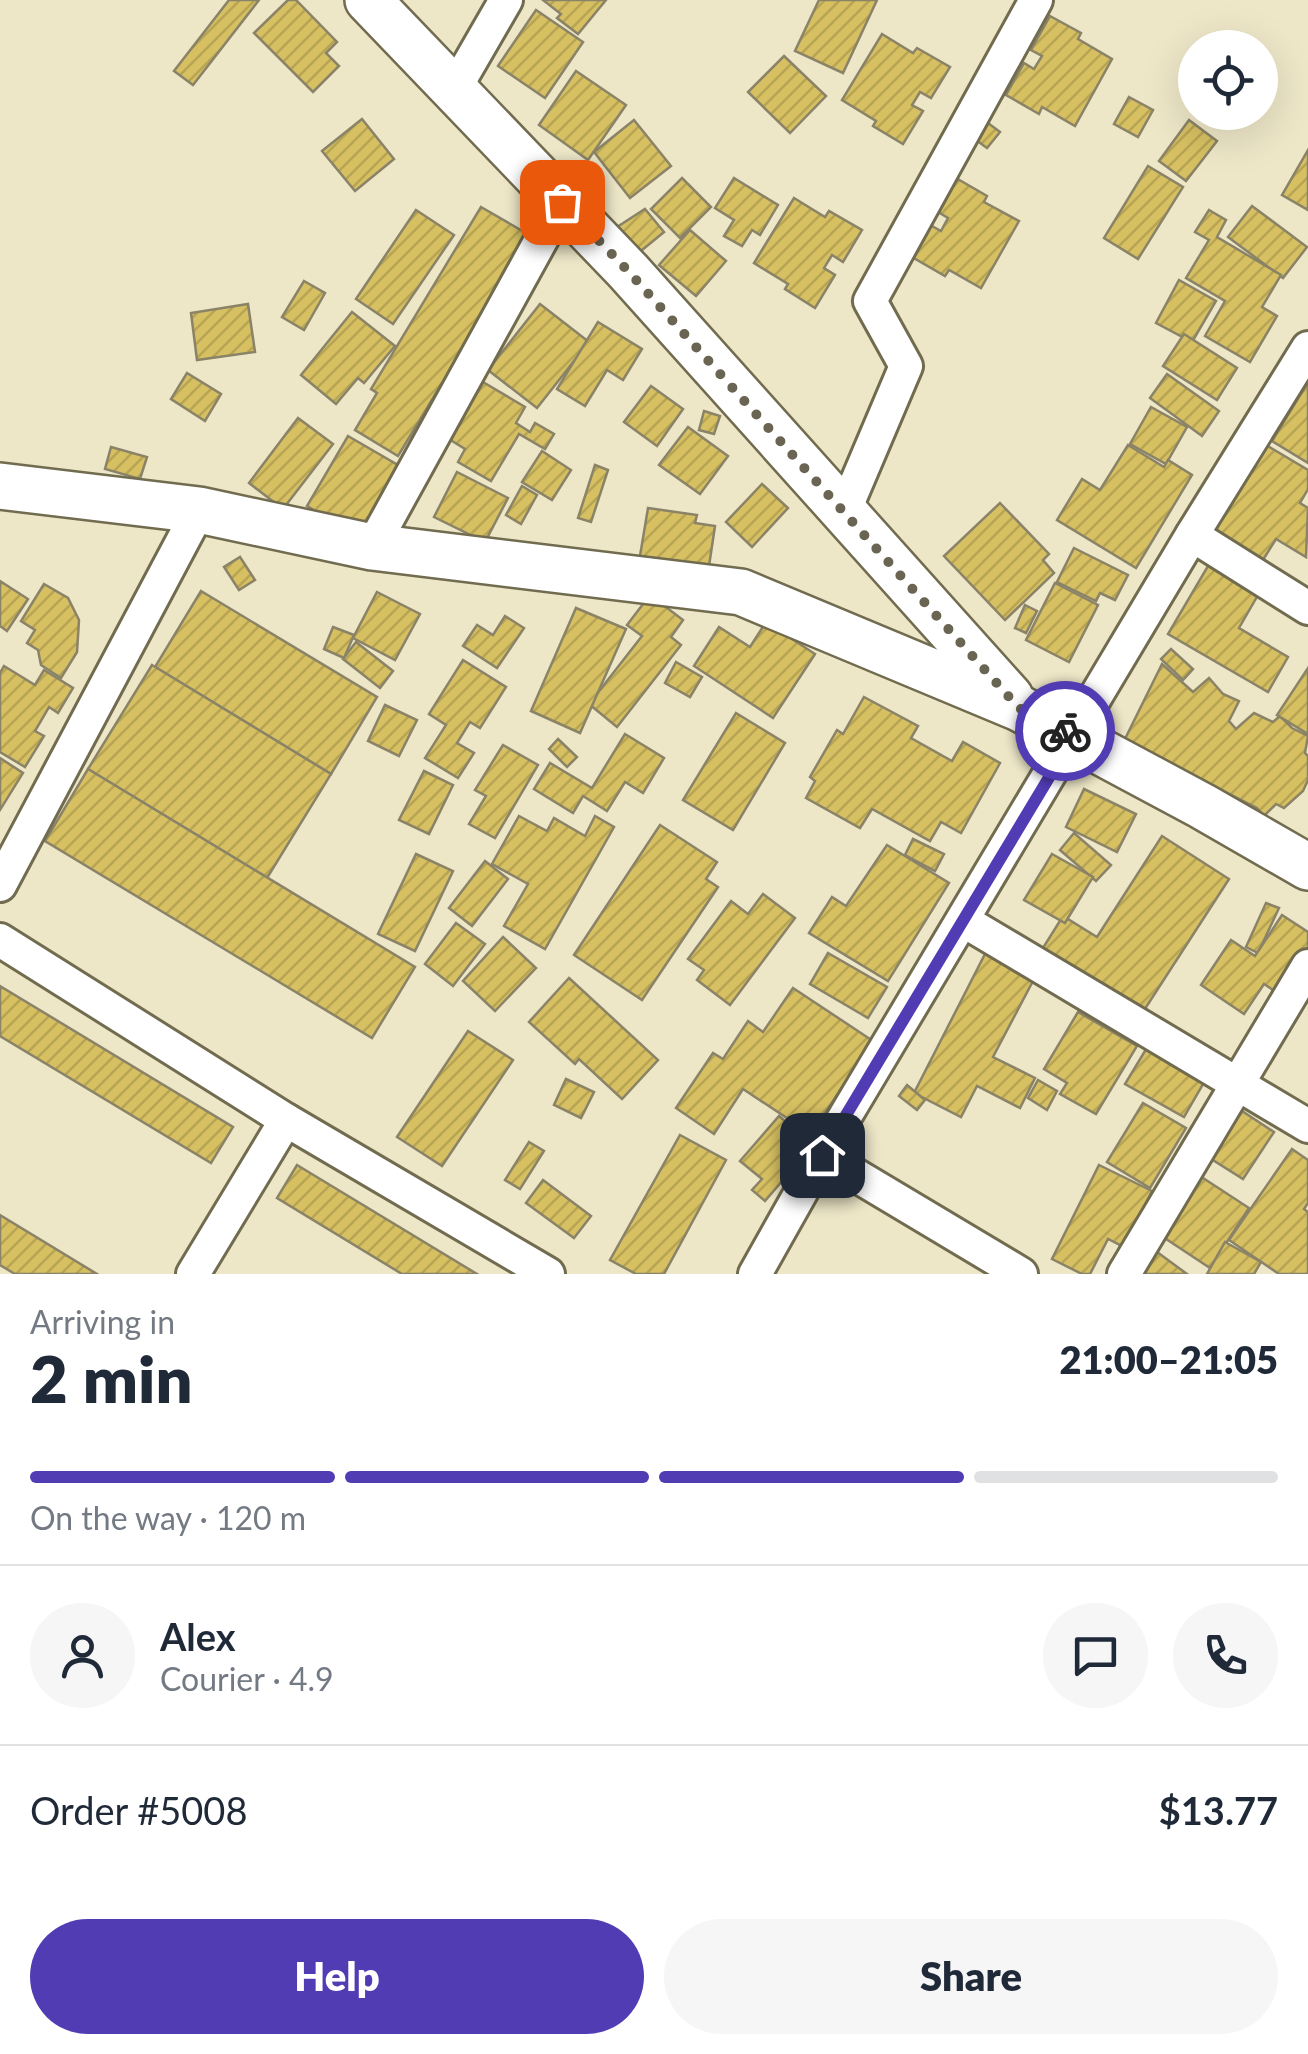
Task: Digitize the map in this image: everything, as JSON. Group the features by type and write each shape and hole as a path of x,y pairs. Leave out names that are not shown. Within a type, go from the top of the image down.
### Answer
{"main road":[{"path":"368,0 562,202 1019,708"},
{"path":"0,486 199,510 372,547 741,592 1019,708 1308,867"}],"street":[{"path":"454,90 506,0"},
{"path":"844,512 906,366 870,300 1036,0"},
{"path":"372,547 562,202"},
{"path":"754,1274 1192,535 1304,362"},
{"path":"0,885 199,510"},
{"path":"1192,535 1308,608"},
{"path":"964,922 1308,1126"},
{"path":"0,940 286,1120 548,1274"},
{"path":"1124,1274 1308,966"},
{"path":"193,1274 286,1120"},
{"path":"822,1155 1021,1274"}],"building":[{"path":"229,0 259,0 193,85 174,71"},
{"path":"288,0 296,0 337,42 326,53 339,66 313,92 254,33"},
{"path":"543,0 606,0 578,34 557,18 561,14"},
{"path":"819,0 877,0 843,73 795,51"},
{"path":"536,10 583,42 545,98 498,66"},
{"path":"1050,16 1081,33 1078,39 1112,59 1075,126 1042,107 1039,114 1006,95 1024,63 1034,69 1042,56 1031,50"},
{"path":"882,34 913,53 917,48 950,67 931,98 920,92 912,105 923,111 903,144 842,100"},
{"path":"784,56 826,96 790,133 748,92"},
{"path":"576,71 626,105 588,160 539,125"},
{"path":"1129,97 1153,110 1138,137 1114,124"},
{"path":"362,119 394,159 355,191 322,151"},
{"path":"634,120 671,166 630,198 594,152"},
{"path":"984,120 1000,132 987,148 972,137"},
{"path":"1182,130 1202,130 1217,141 1186,181 1159,161"},
{"path":"1308,150 1308,210 1282,195"},
{"path":"1148,166 1183,187 1138,259 1104,238"},
{"path":"682,178 711,207 680,238 651,209"},
{"path":"734,178 778,205 760,235 752,230 742,246 724,236 734,220 715,208"},
{"path":"956,178 987,196 984,202 1019,221 981,288 949,270 945,276 912,257 930,225 941,231 948,218 938,212"},
{"path":"794,198 825,217 829,211 862,230 843,262 832,255 824,268 835,275 815,308 785,289 788,284 754,263"},
{"path":"1252,206 1307,247 1283,278 1228,237"},
{"path":"481,207 531,236 398,456 355,430 377,393 371,389"},
{"path":"645,209 664,232 636,255 614,229"},
{"path":"416,210 454,235 393,324 356,299"},
{"path":"1209,210 1226,220 1217,237 1281,275 1262,307 1277,316 1250,362 1205,336 1225,301 1186,278 1209,240 1195,232"},
{"path":"690,230 726,261 696,296 659,265"},
{"path":"1179,280 1216,301 1192,342 1156,323"},
{"path":"304,281 325,293 304,330 282,317"},
{"path":"248,304 255,352 197,360 191,313"},
{"path":"540,304 589,342 537,408 488,370"},
{"path":"352,312 395,346 364,383 358,378 336,404 301,375"},
{"path":"598,322 642,349 623,380 607,370 585,406 557,389"},
{"path":"1184,334 1237,368 1217,400 1163,366"},
{"path":"187,373 221,394 205,421 171,399"},
{"path":"1167,374 1219,411 1202,436 1150,398"},
{"path":"483,382 525,407 516,423 530,432 535,423 554,434 545,449 519,434 491,481 458,462 465,449 449,439"},
{"path":"1308,382 1308,463 1272,441"},
{"path":"651,386 683,409 657,446 624,422"},
{"path":"1151,407 1187,427 1166,464 1130,444"},
{"path":"704,411 720,416 714,434 699,430"},
{"path":"298,418 333,444 283,509 249,483"},
{"path":"688,427 728,456 700,494 659,465"},
{"path":"348,436 403,468 362,538 307,506"},
{"path":"1128,445 1164,467 1168,460 1192,475 1136,568 1057,520 1082,479 1100,490"},
{"path":"1266,445 1308,470 1308,489 1300,503 1308,508 1306,557 1276,539 1263,560 1214,530"},
{"path":"111,447 147,457 140,479 105,469"},
{"path":"542,451 571,470 552,500 522,482"},
{"path":"595,465 608,470 591,522 578,518"},
{"path":"457,472 508,498 485,542 434,517"},
{"path":"762,484 788,508 752,547 726,522"},
{"path":"522,486 537,495 521,524 506,515"},
{"path":"1000,503 1049,554 1043,560 1054,573 1005,620 944,556"},
{"path":"648,508 697,515 695,523 715,526 709,566 640,556"},
{"path":"1074,548 1128,575 1115,600 1100,593 1096,601 1057,582"},
{"path":"240,557 255,580 239,590 224,567"},
{"path":"1208,566 1258,595 1239,628 1288,657 1268,692 1168,634"},
{"path":"0,581 28,599 7,631 0,626"},
{"path":"1055,583 1098,605 1069,662 1026,640"},
{"path":"44,584 68,598 79,620 77,652 61,678 41,665 38,650 27,643 35,630 21,621"},
{"path":"201,591 377,697 331,774 155,667"},
{"path":"377,592 420,614 395,660 353,638"},
{"path":"650,595 683,620 671,637 681,645 617,727 589,704 642,636 627,625"},
{"path":"1025,605 1037,611 1026,633 1015,628"},
{"path":"576,608 626,629 580,733 531,711"},
{"path":"505,616 524,628 497,668 463,646 477,625 493,635"},
{"path":"766,622 815,654 773,718 694,666 719,627 750,647"},
{"path":"333,627 354,635 344,658 324,649"},
{"path":"356,642 393,671 380,688 343,659"},
{"path":"1171,649 1193,669 1183,680 1161,659"},
{"path":"463,660 506,687 480,728 470,722 457,743 474,753 458,778 425,758 446,725 429,714"},
{"path":"676,662 702,677 690,697 665,683"},
{"path":"1162,664 1193,692 1209,678 1223,694 1239,701 1229,721 1236,729 1254,713 1273,722 1280,716 1308,736 1308,780 1303,791 1284,808 1276,804 1264,816 1257,808 1124,741"},
{"path":"152,665 331,774 267,878 88,769"},
{"path":"4,666 35,685 44,670 73,688 58,713 49,707 35,731 44,736 25,767 0,752 0,673"},
{"path":"1308,668 1308,734 1277,715"},
{"path":"864,697 918,726 911,738 952,761 963,742 1000,763 961,833 941,822 930,841 872,809 860,828 806,798 815,781 810,777 837,730 843,734"},
{"path":"385,705 417,720 399,756 368,741"},
{"path":"736,713 785,743 733,830 683,800"},
{"path":"625,734 664,758 643,793 625,782 607,811 583,796 573,813 534,789 550,763 592,788"},
{"path":"558,739 577,757 567,767 549,749"},
{"path":"503,745 538,765 495,838 469,824 486,796 475,790"},
{"path":"0,758 23,773 0,810"},
{"path":"88,769 415,967 372,1038 45,841"},
{"path":"424,771 453,785 429,834 399,820"},
{"path":"1084,789 1136,814 1117,852 1066,827"},
{"path":"519,816 547,831 554,818 585,836 595,816 614,827 545,949 504,926 528,884 492,864"},
{"path":"660,825 717,862 706,879 718,887 642,1000 574,955"},
{"path":"1074,833 1111,865 1096,881 1060,850"},
{"path":"1162,836 1229,879 1141,1015 1041,951 1063,916 1097,937"},
{"path":"913,839 944,854 935,871 905,855"},
{"path":"887,845 949,883 888,981 809,933 832,897 846,906"},
{"path":"416,854 453,871 415,951 378,934"},
{"path":"1052,854 1093,877 1065,923 1024,900"},
{"path":"485,861 508,879 472,926 449,908"},
{"path":"763,894 795,918 730,1005 697,980 704,970 688,959 731,901 748,914"},
{"path":"1266,903 1279,908 1258,953 1246,947"},
{"path":"1282,915 1308,932 1308,952 1279,994 1264,984 1244,1014 1201,985 1231,940 1255,956"},
{"path":"456,923 485,944 453,986 425,964"},
{"path":"503,937 536,968 495,1011 463,981"},
{"path":"828,953 887,987 868,1018 810,984"},
{"path":"985,954 1034,979 993,1057 1035,1078 1020,1108 977,1086 961,1117 914,1093"},
{"path":"569,978 658,1060 622,1099 579,1059 575,1064 529,1022"},
{"path":"0,986 233,1127 211,1163 0,1036"},
{"path":"793,988 873,1041 811,1134 743,1089 714,1134 676,1108 713,1053 723,1059 748,1021 763,1032"},
{"path":"1078,1012 1137,1046 1096,1114 1060,1094 1067,1083 1044,1069"},
{"path":"468,1031 513,1060 442,1166 397,1137"},
{"path":"1148,1046 1206,1079 1184,1117 1125,1084"},
{"path":"566,1079 594,1092 581,1118 554,1105"},
{"path":"1038,1080 1057,1091 1047,1110 1028,1098"},
{"path":"907,1085 925,1100 917,1110 899,1096"},
{"path":"1143,1103 1186,1128 1150,1188 1107,1162"},
{"path":"1236,1107 1274,1132 1243,1179 1205,1155"},
{"path":"779,1116 813,1145 765,1201 752,1190 762,1179 740,1161"},
{"path":"680,1135 726,1160 664,1274 636,1274 610,1260"},
{"path":"529,1142 544,1151 520,1189 505,1180"},
{"path":"1292,1149 1308,1160 1308,1203 1304,1209 1308,1212 1308,1274 1279,1274 1229,1240"},
{"path":"297,1165 477,1274 402,1274 277,1198"},
{"path":"1099,1165 1152,1191 1124,1247 1108,1239 1090,1274 1082,1274 1052,1259"},
{"path":"1200,1176 1249,1208 1210,1268 1160,1235"},
{"path":"543,1180 591,1216 574,1238 526,1203"},
{"path":"0,1215 97,1274 15,1274 0,1265"},
{"path":"1225,1242 1261,1262 1254,1274 1207,1274"},
{"path":"1153,1249 1187,1274 1135,1274"}],"way so far":[{"path":"562,202 1019,708 1065,731"}],"route":[{"path":"822,1155 1074,736 1065,731"}]}
